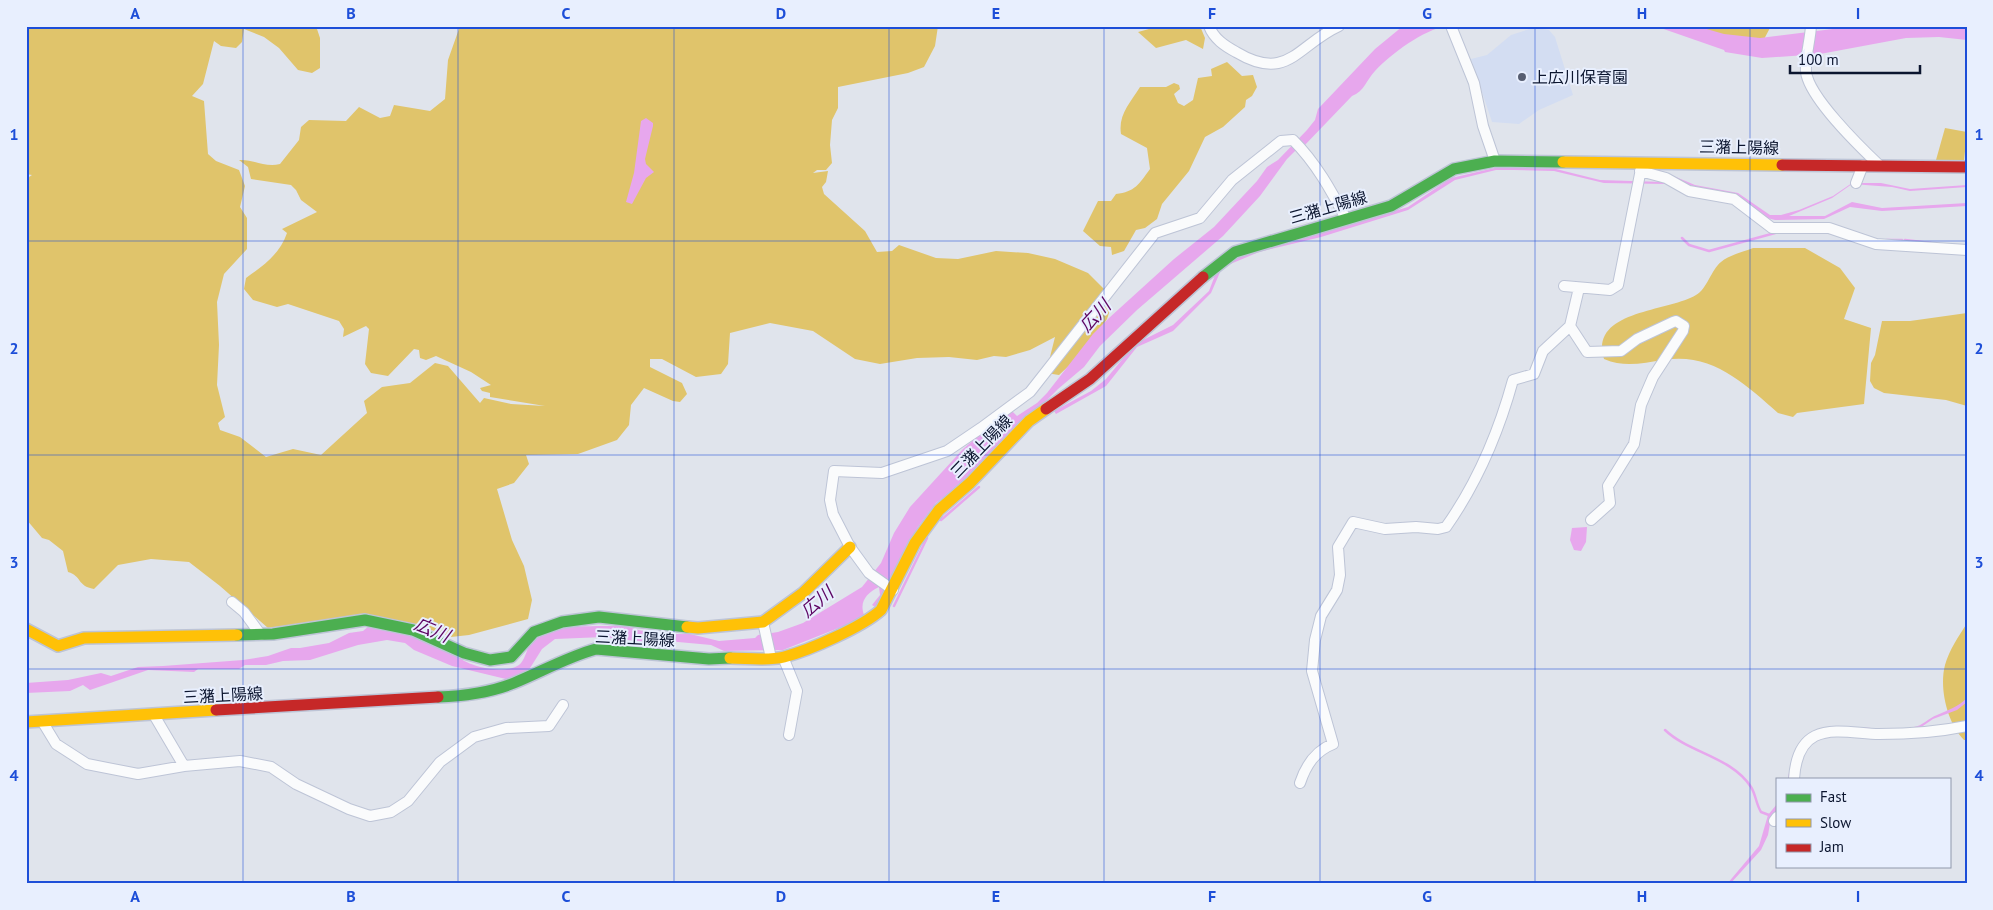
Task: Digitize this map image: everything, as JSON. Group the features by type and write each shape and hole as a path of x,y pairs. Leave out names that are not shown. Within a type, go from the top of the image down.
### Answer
{"main road":[{"name":"三潴上陽線","path":"26,722 472,696 512,684 578,654 596,649 709,659 775,656 872,618 881,610 915,543 939,510 970,483 1029,421 1090,379 1214,267 1235,252 1256,244 1391,206 1425,188 1454,169 1495,161 1640,173 1863,165 1967,167"},
{"path":"26,629 50,645 62,647 84,638 261,634 365,620 413,630 464,652 490,660 511,656 534,632 562,622 599,617 698,628 764,627 803,593 850,547"}],"street":[{"path":"1209,26 1211,33 1224,45 1249,60 1260,63 1284,63 1339,26"},
{"path":"1451,27 1474,83 1483,126 1495,161"},
{"path":"1811,28 1806,57 1806,74 1812,89 1849,136 1879,166"},
{"path":"891,588 869,573 850,547 833,514 830,500 834,471 882,472 947,451 988,423 1030,392 1155,233 1200,218 1232,180 1281,142 1293,140 1303,150 1325,179 1346,219"},
{"path":"1856,183 1863,165"},
{"path":"1564,286 1610,290 1618,285 1640,173 1674,182 1689,191 1734,199 1772,228 1829,228 1876,244 1967,250"},
{"path":"1300,783 1310,761 1317,752 1333,744 1312,671 1318,625 1337,590 1340,575 1338,547 1353,522 1385,529 1416,526 1438,529 1446,527 1493,443 1503,418 1513,380 1534,374 1543,351 1570,326 1579,288"},
{"path":"1570,326 1587,352 1607,353 1621,351 1637,339 1673,322 1676,321 1684,326 1683,331 1653,376 1641,404 1634,444 1608,486 1610,503 1590,520"},
{"path":"232,602 244,612 261,634"},
{"path":"764,627 775,656 797,691 789,735"},
{"path":"42,721 56,744 86,764 138,774 184,766 240,761 271,767 296,784 349,809 370,816 391,812 408,801 440,762 474,737 506,728 550,726 563,705"},
{"path":"154,715 184,766"},
{"path":"1794,778 1795,762 1804,744 1815,736 1832,732 1912,734 1967,726"}],"shaded area":[{"path":"26,26 316,26 320,38 320,68 312,73 298,70 279,48 264,37 244,29 242,42 236,48 221,46 214,41 203,84 192,96 204,101 208,154 216,161 239,170 245,186 240,207 247,218 247,249 224,274 217,302 219,345 217,385 225,417 218,423 220,430 240,437 266,457 293,449 321,455 367,413 364,401 382,387 410,383 435,363 448,366 480,403 484,398 511,404 545,406 490,397 490,393 482,391 480,388 491,385 471,372 436,356 426,360 420,358 419,350 414,349 388,376 371,373 365,364 369,329 366,326 343,337 344,329 339,321 288,304 277,307 253,300 244,289 246,278 265,264 280,247 287,233 282,229 317,212 301,200 291,185 251,179 248,167 239,160 269,165 280,164 299,140 301,127 309,120 346,121 359,107 380,118 390,116 394,105 430,111 445,99 448,60 460,26 938,26 935,46 924,67 908,73 838,87 838,108 832,120 830,145 832,163 826,170 817,170 813,173 828,171 826,182 822,187 824,194 865,231 877,252 892,251 899,245 936,258 958,259 996,251 1028,253 1055,259 1088,273 1107,292 1110,310 1107,319 1090,346 1059,375 1046,373 1055,337 1030,350 1006,357 994,356 977,360 949,357 917,358 880,364 855,359 813,331 770,323 730,333 728,364 721,374 696,377 662,359 650,359 650,367 682,383 687,394 680,402 673,401 644,388 631,405 629,425 617,440 578,454 526,455 529,464 514,483 497,489 512,540 524,566 532,600 528,619 469,635 451,637 420,626 357,616 268,628 189,562 151,559 118,565 94,589 89,588 76,576 68,572 63,551 49,540 42,538 26,519 26,179 32,175 26,174"},
{"path":"1160,26 1200,26 1205,38 1203,49 1186,40 1156,48 1138,32"},
{"path":"1403,26 1447,26 1418,37 1382,64 1372,74 1360,92 1352,96 1303,147 1298,148 1287,159 1260,196 1223,236 1137,310 1100,346 1084,367 1058,389 972,476 936,503 918,527 877,608 872,605 880,595 879,587 865,598 863,602 864,615 869,616 783,650 724,651 711,645 667,641 668,645 604,637 555,639 542,649 527,673 510,680 452,666 414,650 405,643 387,640 358,645 310,660 283,661 266,665 245,665 239,669 198,669 194,672 148,670 90,690 83,685 70,691 26,693 26,683 68,680 101,673 111,676 138,667 243,660 268,656 291,648 329,643 349,633 363,631 369,626 386,626 454,652 466,662 485,668 504,669 513,668 521,663 530,644 528,642 547,632 562,628 623,626 650,630 654,634 690,634 719,641 755,638 758,635 778,632 803,623 862,587 881,563 894,533 910,507 963,449 1010,409 1017,416 1037,403 1093,334 1174,259 1214,227 1257,181 1267,167 1278,160 1307,130 1315,120 1318,109 1375,49"},
{"path":"1655,26 1696,26 1724,34 1760,38 1857,26 1967,26 1967,40 1939,37 1906,38 1820,54 1762,58 1725,52 1724,50"},
{"path":"1679,26 1771,26 1762,43"},
{"name":"上広川保育園","path":"1533,28 1549,30 1555,37 1573,95 1539,110 1519,124 1492,122 1471,59 1487,55 1511,35"},
{"path":"1227,62 1242,76 1253,75 1257,87 1252,96 1246,100 1245,107 1223,127 1205,137 1189,171 1162,204 1157,219 1145,228 1136,230 1124,251 1112,255 1111,247 1100,246 1083,231 1098,201 1111,201 1116,194 1132,189 1150,169 1147,148 1121,134 1121,121 1129,104 1140,87 1166,87 1174,83 1179,85 1180,89 1174,94 1178,103 1184,106 1193,100 1198,78 1212,76 1211,69"},
{"path":"646,118 653,123 653,126 645,159 646,164 654,172 646,178 632,204 626,202 634,173 641,121"},
{"path":"1945,128 1967,132 1964,161 1936,160"},
{"path":"1499,167 1556,169 1600,180 1663,182 1649,170 1652,167 1695,185 1738,193 1770,215 1781,215 1799,210 1833,196 1852,183 1881,183 1910,189 1967,185 1967,187 1910,191 1892,187 1852,184 1832,198 1789,216 1825,216 1852,202 1882,208 1967,203 1967,206 1882,211 1850,207 1824,219 1775,220 1767,218 1737,197 1720,191 1667,184 1604,183 1554,171 1496,170 1455,180 1408,210 1321,237 1259,252 1228,265 1221,270 1211,293 1173,331 1137,347 1106,386 1056,414 1054,411 1091,391 1106,379 1135,344 1173,325 1209,291 1217,270 1234,258 1408,207 1451,178"},
{"path":"1753,248 1805,248 1840,268 1855,288 1844,319 1871,328 1864,404 1797,413 1793,417 1778,413 1753,391 1727,373 1697,361 1681,359 1626,364 1604,359 1602,343 1608,331 1619,322 1634,315 1683,301 1696,295 1721,262"},
{"path":"1967,313 1967,406 1946,400 1884,393 1874,388 1870,381 1871,363 1875,355 1882,321 1910,321"},
{"path":"1587,527 1586,542 1581,551 1574,550 1570,540 1572,528"},
{"path":"1967,623 1967,740 1964,740 1958,733 1949,715 1944,694 1943,674 1947,659"},
{"path":"1967,698 1967,702 1957,710 1933,719 1917,730 1810,736 1792,778 1788,778 1794,754 1805,739 1818,730 1835,727 1894,729 1914,727"},
{"path":"1776,805 1776,812 1771,818 1768,835 1761,850 1730,884 1727,884 1759,846 1768,815"}],"waterway":[{"path":"1682,238 1689,245 1709,251 1775,233"},
{"path":"1887,240 1902,240"},
{"path":"1905,240 1931,243"},
{"path":"941,520 979,487"},
{"path":"894,606 927,538"},
{"path":"1665,730 1675,738 1722,762 1743,777 1751,787 1761,812 1769,815"}],"traffic: fast":[{"path":"1203,277 1235,252 1391,206 1454,169 1495,161 1563,162"},
{"path":"237,635 273,634 365,620 413,630 464,653 490,660 511,657 534,632 562,622 599,617 687,627"},
{"path":"438,697 476,693 505,686 596,649 709,659 730,658"}],"traffic: slow":[{"path":"1563,162 1782,165"},
{"path":"730,658 771,659 795,654 821,644 861,624 881,610 915,543 939,510 970,483 1029,421 1046,409"},
{"path":"687,627 698,628 763,622 803,593 850,547"},
{"path":"26,629 58,646 84,638 237,635"},
{"path":"26,722 216,710"}],"traffic: jam":[{"path":"1782,165 1967,167"},
{"path":"1046,409 1090,379 1203,277"},
{"path":"216,710 438,697"}],"place":[{"name":"上広川保育園","path":"1522,77"}],"water label":[{"name":"広川","path":"1095,316"},
{"name":"広川","path":"817,602"},
{"name":"広川","path":"432,630"}]}
